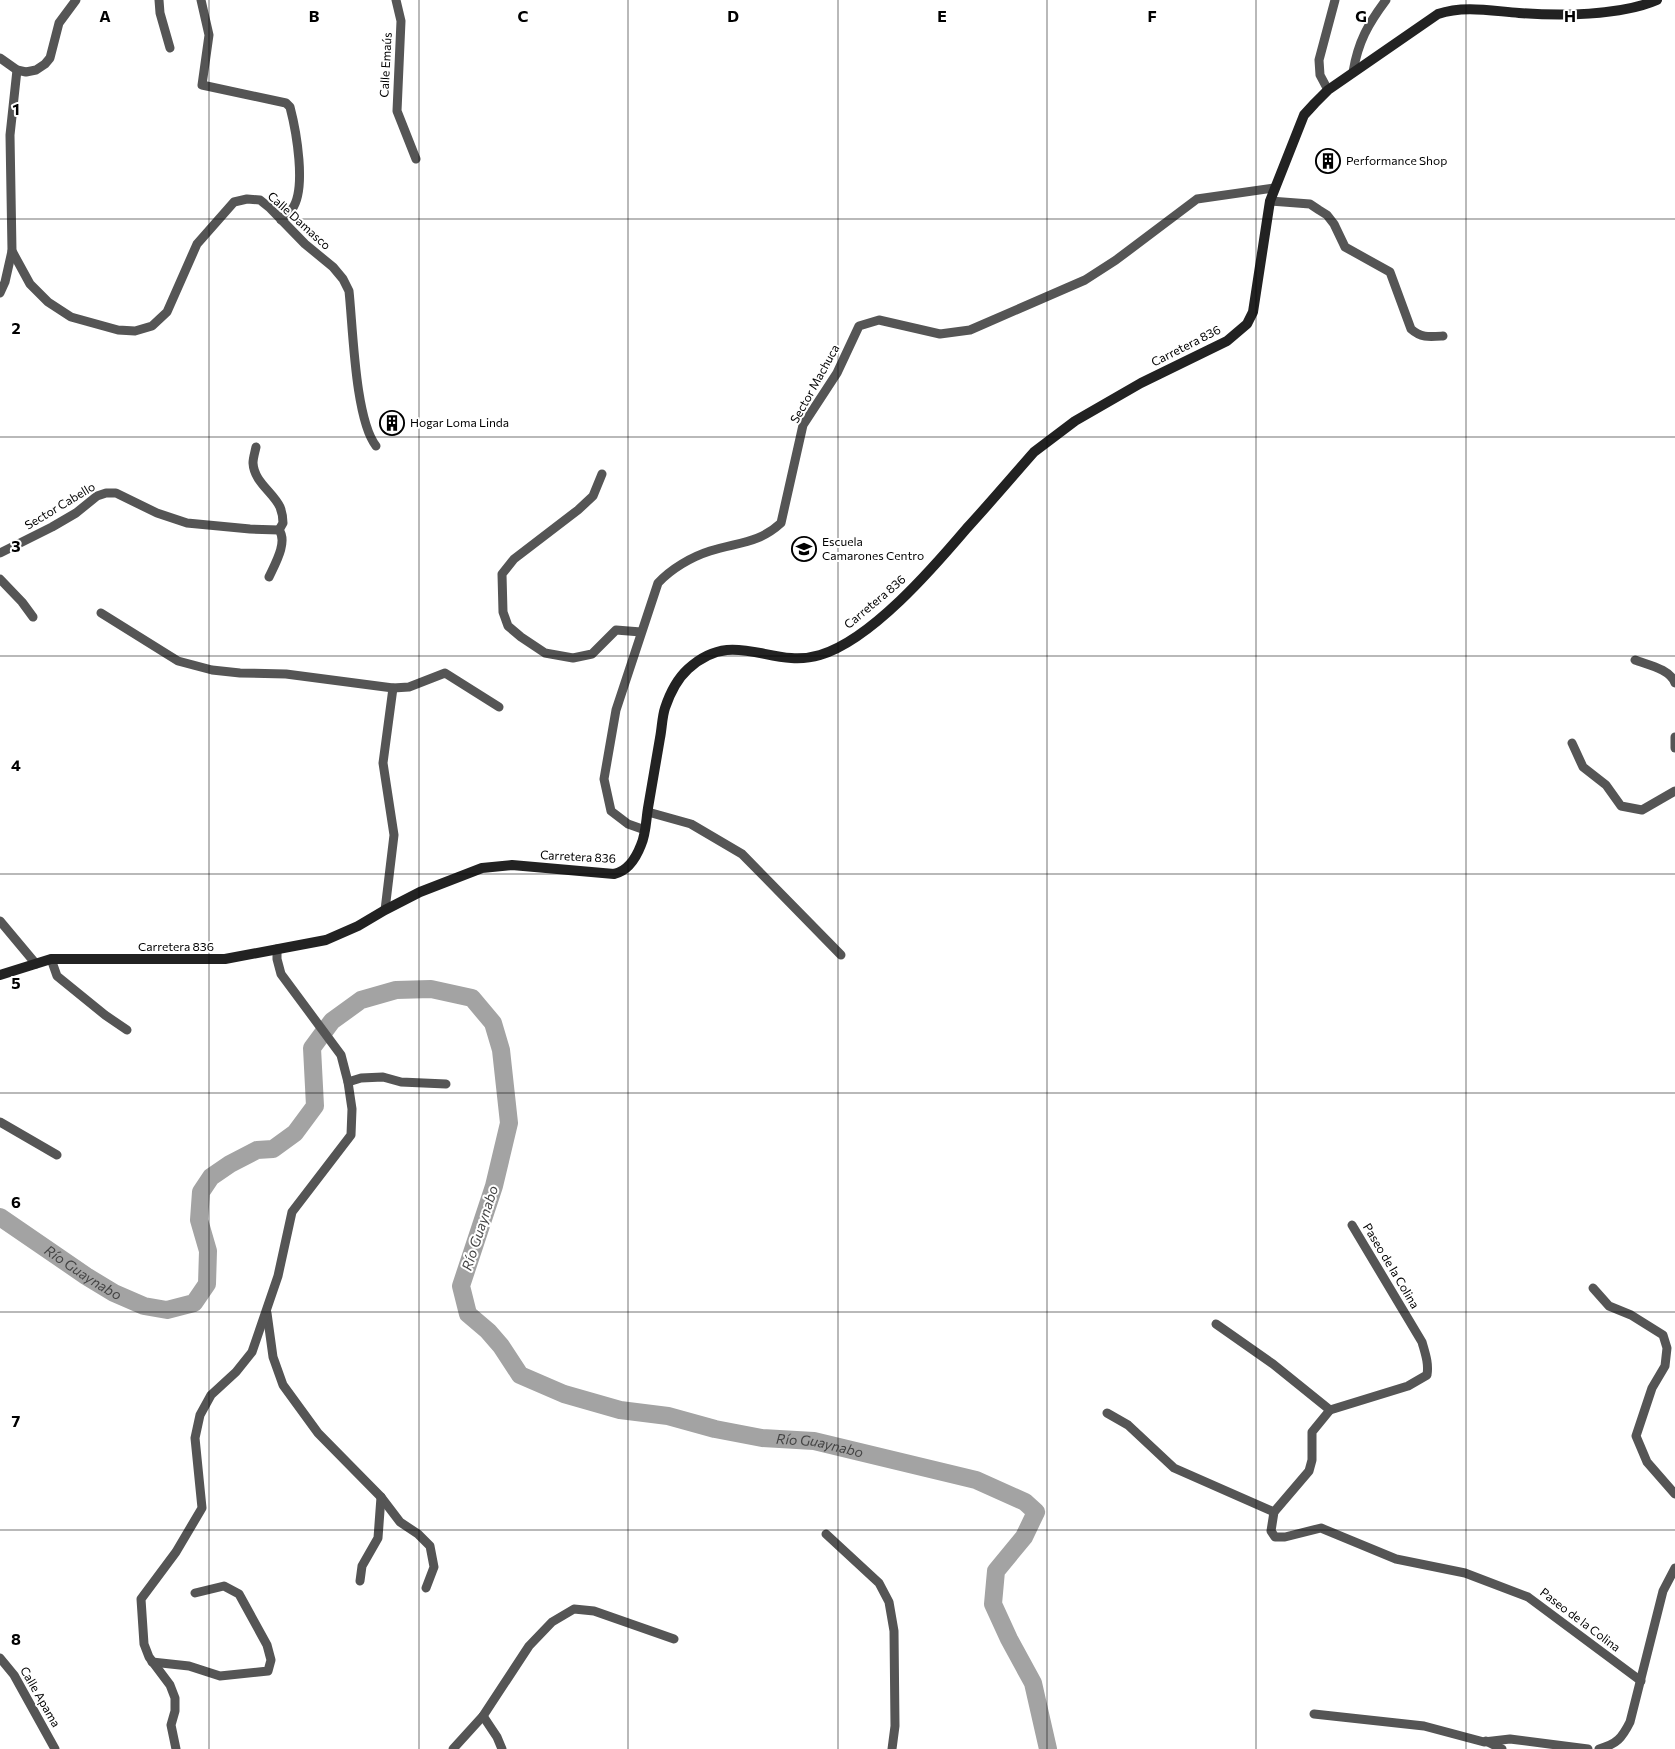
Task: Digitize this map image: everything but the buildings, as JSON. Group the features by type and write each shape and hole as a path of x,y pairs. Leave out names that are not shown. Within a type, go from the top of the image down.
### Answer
{"street":[{"path":"0,58 16,70 26,72 36,70 45,64 50,58 59,23 76,0"},
{"path":"159,0 160,13 170,48"},
{"path":"201,0 209,35 202,85 286,104 290,107 300,166 296,200 292,209 281,220"},
{"name":"Calle Emaús","path":"396,0 401,21 396,111 416,159"},
{"path":"1328,90 1320,75 1319,60 1335,0"},
{"path":"1352,72 1356,50 1373,17 1386,0"},
{"name":"Carretera 836","path":"0,975 51,960 225,959 326,940 358,926 420,892 482,868 512,866 621,873 628,868 642,844 665,709 676,682 688,668 722,649 751,650 774,656 802,659 821,655 842,646 888,611 930,570 1034,452 1049,439 1075,421 1141,383 1227,341 1247,324 1253,312 1270,201 1274,188 1304,115 1328,90 1438,14 1448,10 1462,9 1526,14 1586,13 1642,7 1657,0"},
{"name":"Calle Damasco","path":"0,292 5,282 12,251 10,135 16,70"},
{"name":"Sector Machuca","path":"645,830 628,824 611,811 604,779 616,710 658,583 668,572 708,551 759,539 771,533 781,523 803,425 837,373 859,326 880,320 940,334 970,330 1085,280 1116,260 1197,199 1274,188"},
{"name":"Calle Damasco","path":"12,251 30,284 48,302 71,317 118,330 135,331 152,326 167,312 196,244 234,202 247,199 260,200 305,244 333,266 343,278 349,291 360,393 370,438 376,446"},
{"path":"1270,201 1310,204 1327,215 1334,224 1345,247 1390,272 1411,329 1418,335 1426,337 1443,336"},
{"path":"256,447 253,462 258,477 280,507 283,516 283,523 279,530 282,534 282,542 269,576"},
{"path":"602,474 593,496 578,510 514,559 502,574 503,612 508,626 545,653 573,658 592,654 616,630 641,632"},
{"name":"Sector Cabello","path":"0,553 52,527 76,513 97,496 106,493 116,493 157,512 187,523 279,530"},
{"path":"0,579 22,602 33,617"},
{"path":"101,613 178,661 212,670 286,674 393,688 409,686 446,673 499,707"},
{"path":"1635,660 1664,671 1674,680 1675,684"},
{"path":"385,910 394,835 383,763 393,688"},
{"path":"1675,737 1675,748"},
{"path":"1572,743 1583,767 1606,785 1621,806 1642,810 1675,790"},
{"path":"648,812 691,824 742,854 841,956"},
{"path":"0,921 36,964"},
{"path":"176,1749 171,1726 175,1711 175,1698 170,1685 152,1662 144,1644 141,1599 176,1552 202,1508 196,1438 200,1415 211,1395 236,1372 252,1352 278,1276 292,1212 351,1134 352,1109 341,1055 280,971 277,949"},
{"path":"51,960 57,976 105,1015 127,1030"},
{"path":"348,1082 360,1078 383,1077 401,1082 446,1084"},
{"path":"0,1122 57,1155"},
{"name":"Paseo de la Colina","path":"1330,1410 1408,1386 1427,1375 1428,1368 1422,1342 1352,1225"},
{"path":"1593,1288 1609,1306 1631,1316 1663,1335 1667,1348 1665,1366 1652,1388 1636,1436 1647,1462 1675,1494"},
{"path":"267,1310 273,1357 283,1385 311,1425 381,1498 400,1522 418,1534 430,1546 434,1567 426,1588"},
{"path":"1108,1413 1128,1425 1174,1468 1274,1512 1309,1471 1312,1460 1312,1432 1330,1410 1273,1364 1216,1324"},
{"path":"360,1581 362,1566 378,1538 381,1498"},
{"name":"Paseo de la Colina","path":"1274,1512 1270,1531 1276,1538 1285,1538 1321,1528 1396,1559 1466,1573 1528,1597 1641,1681"},
{"path":"826,1534 879,1583 889,1602 894,1631 895,1726 892,1749"},
{"path":"1599,1749 1611,1746 1623,1736 1630,1722 1663,1591 1675,1568"},
{"path":"152,1662 189,1666 220,1676 268,1671 271,1660 267,1645 239,1594 224,1586 195,1592"},
{"path":"453,1749 483,1716 529,1646 552,1622 574,1609 594,1610 674,1639"},
{"name":"Calle Apama","path":"0,1658 14,1675 56,1749"},
{"path":"1314,1714 1424,1726 1485,1742 1502,1749"},
{"path":"483,1716 497,1737 502,1749"},
{"path":"1473,1749 1485,1742 1510,1739 1588,1749"}],"waterway":[{"name":"Río Guaynabo","path":"0,1217 114,1293 144,1306 167,1310 194,1303 207,1284 208,1251 199,1220 201,1192 211,1177 230,1164 257,1150 273,1149 295,1133 315,1106 312,1048 332,1021 361,1000 396,990 431,989 472,998 493,1023 501,1050 509,1123 494,1186 461,1286 468,1314 488,1331 501,1346 520,1375 564,1394 620,1410 668,1416 715,1429 762,1438 814,1441 976,1480 1025,1502 1036,1512 1024,1537 996,1571 993,1604 1009,1639 1033,1683 1048,1749"}],"place":[{"name":"Performance Shop","path":"1328,161"},
{"name":"Hogar Loma Linda","path":"392,423"},
{"name":"Escuela Camarones Centro","path":"804,549"}]}
